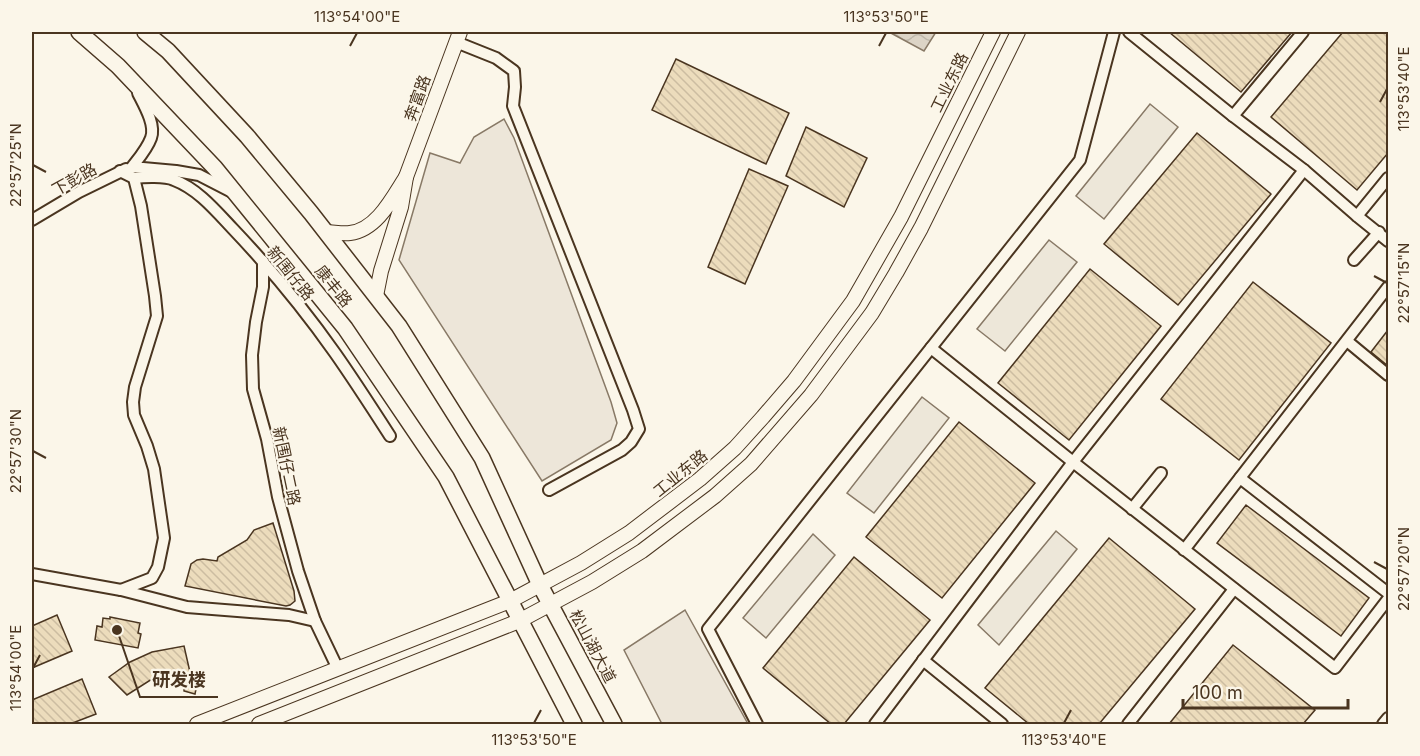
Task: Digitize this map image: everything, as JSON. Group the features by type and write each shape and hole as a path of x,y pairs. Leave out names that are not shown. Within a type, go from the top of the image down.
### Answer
{"main road":[{"name":"康丰路","path":"79,32 118,66 215,168 345,328 446,477 510,601"},
{"name":"康丰路","path":"145,32 168,51 247,136 399,326 482,458 540,585"},
{"name":"工业东路","path":"197,724 510,601 581,563 629,533 700,479 735,448 794,381 853,301 901,217 993,32"},
{"path":"259,724 519,621 592,582 642,551 715,496 751,464 811,395 872,313 921,228 1018,32"},
{"name":"奔富路","path":"406,177 458,37"},
{"path":"326,232 351,233 367,227 387,207 406,177"},
{"path":"376,296 381,271 401,207 406,177"},
{"name":"松山湖大道","path":"540,585 614,724"},
{"path":"510,601 574,724"}],"street":[{"path":"757,724 708,629 1080,160 1111,32"},
{"path":"1129,32 1304,170 1389,241"},
{"path":"1233,116 1303,32"},
{"path":"458,37 514,71 513,106 639,429 632,442 622,450 549,490"},
{"path":"121,590 152,578 158,567 164,538 154,468 134,415 133,402 135,387 157,316 141,206 133,172 152,136 149,114 131,79"},
{"path":"875,724 1073,462 1304,170"},
{"name":"下彭路","path":"32,220 120,171 176,171 199,175 237,195"},
{"name":"新围仔路","path":"133,172 141,177 172,179 189,188 210,205 288,291 335,352 390,436"},
{"path":"1358,216 1389,178"},
{"path":"1354,260 1378,232"},
{"name":"新围仔二路","path":"263,261 263,286 252,355 253,389 298,571 315,621 338,669"},
{"path":"1184,550 1389,287"},
{"path":"1347,341 1389,375"},
{"path":"931,348 1335,668 1389,598"},
{"path":"1132,509 1161,473"},
{"path":"1240,478 1389,593"},
{"path":"32,574 121,590 187,607 289,615 315,621"},
{"path":"1128,724 1234,589"},
{"path":"923,660 1002,724"},
{"path":"1383,724 1389,718"}],"shaded area":[{"path":"1150,104 1178,127 1104,219 1076,196"},
{"path":"504,119 514,138 617,423 611,440 542,481 399,260 430,153 460,163 474,137"},
{"path":"1049,240 1077,262 1005,351 977,329"},
{"path":"922,397 949,418 874,513 847,493"},
{"path":"1056,531 1077,549 999,645 978,625"},
{"path":"813,534 835,555 766,638 743,618"},
{"path":"685,610 748,724 662,724 624,650"}],"water":[{"path":"889,32 936,32 924,51"}],"building":[{"path":"1169,32 1292,32 1241,92"},
{"path":"1343,32 1388,32 1388,153 1357,190 1271,117"},
{"path":"676,59 789,113 766,164 652,110"},
{"path":"806,127 867,158 844,207 786,176"},
{"path":"1197,133 1271,194 1178,305 1104,244"},
{"path":"749,169 788,186 745,284 708,267"},
{"path":"1090,269 1161,326 1069,440 998,383"},
{"path":"1253,282 1331,343 1239,460 1161,399"},
{"path":"1388,330 1388,366 1371,352"},
{"path":"959,422 1035,483 942,598 866,537"},
{"path":"1246,505 1369,598 1341,636 1217,543"},
{"path":"273,523 294,591 295,601 290,605 185,586 191,564 203,559 217,561 218,557 247,540 254,530"},
{"path":"1109,538 1195,609 1099,724 1029,724 985,688"},
{"path":"854,557 930,620 844,724 831,724 763,668"},
{"path":"57,615 72,651 32,668 32,626"},
{"path":"110,617 140,623 138,633 141,634 138,648 95,640 97,626 102,627 103,618 110,619"},
{"path":"1233,645 1315,710 1303,724 1169,724"},
{"path":"184,646 192,681 197,684 195,694 184,691 185,671 152,679 127,695 109,677 130,662 152,652"},
{"path":"82,679 96,714 70,724 32,724 32,700"}],"place":[{"name":"研发楼","path":"117,630"}]}
